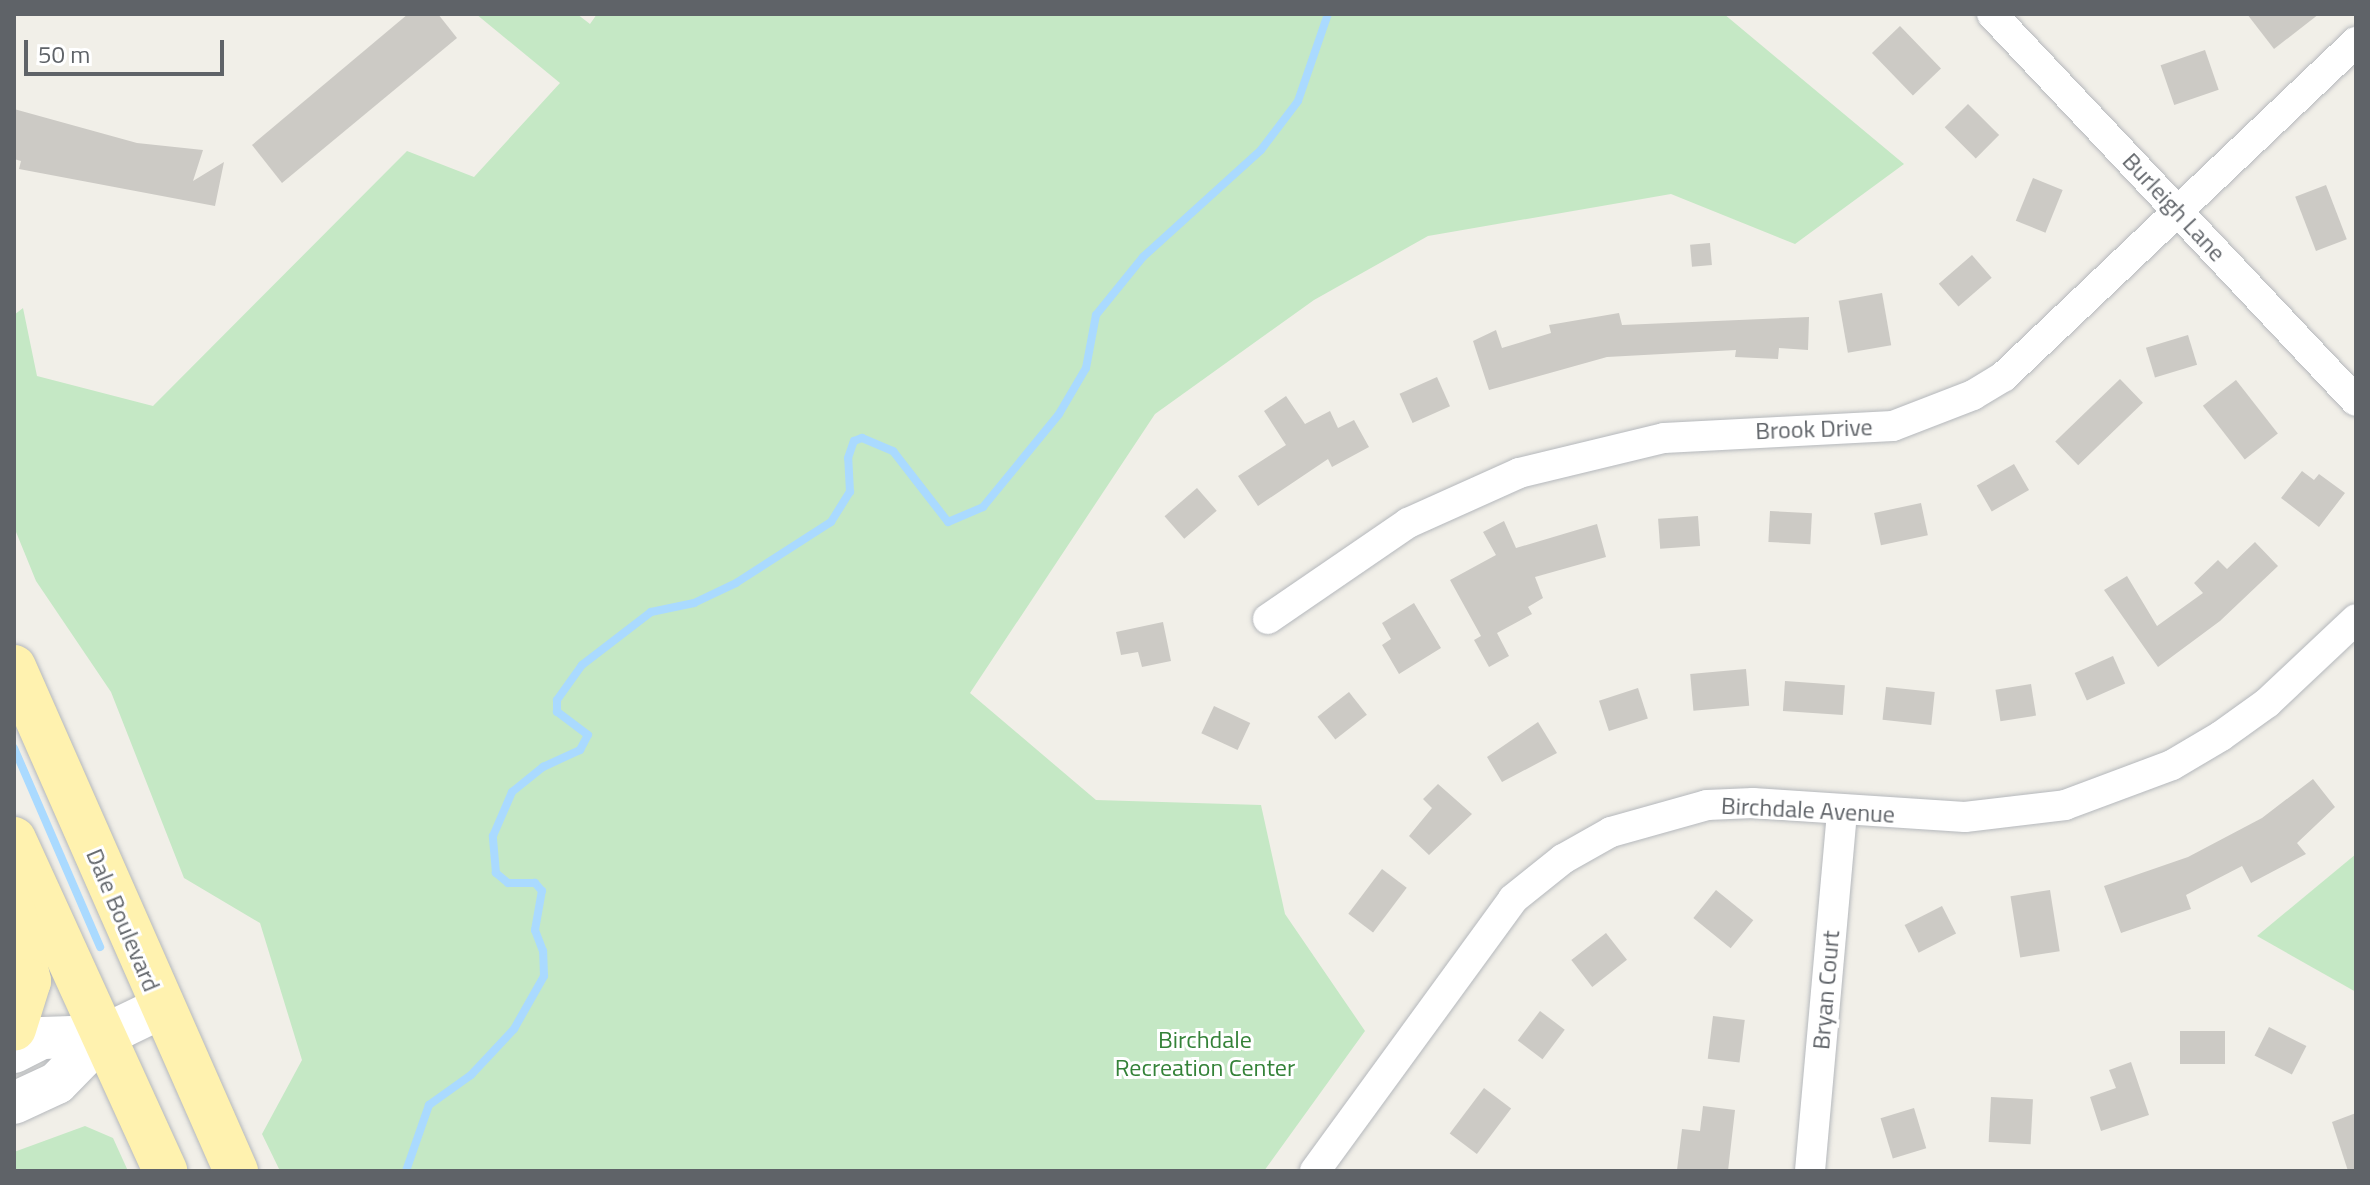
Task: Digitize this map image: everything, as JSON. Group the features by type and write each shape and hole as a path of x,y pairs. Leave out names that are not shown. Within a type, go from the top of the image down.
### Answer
{"main road":[{"name":"Dale Boulevard","path":"14,667 161,1008 236,1171"},
{"path":"14,839 165,1171"},
{"path":"14,913 29,981 14,1029"},
{"path":"14,1103 57,1083 103,1036 161,1008"},
{"path":"14,1052 42,1038 103,1036"}],"street":[{"name":"Burleigh Lane","path":"1992,14 2356,401"},
{"name":"Brook Drive","path":"1268,619 1408,523 1519,473 1664,438 1745,431 1859,431 1942,410 2003,377 2356,42"},
{"name":"Birchdale Avenue","path":"1315,1171 1513,899 1563,859 1611,832 1707,805 1965,817 2030,812 2119,788 2221,736 2267,703 2356,619"},
{"name":"Bryan Court","path":"1810,1171 1842,809"}],"green space":[{"name":"Birchdale Recreation Center","path":"476,14 577,14 590,24 597,14 1724,14 1904,164 1795,244 1671,194 1428,236 1314,300 1155,414 970,693 1096,800 1261,805 1285,914 1365,1031 1264,1171 280,1171 262,1134 302,1060 260,923 184,878 111,692 36,581 14,527 14,315 23,308 37,376 153,406 407,151 474,177 560,83"},
{"path":"2356,854 2356,992 2257,936"},
{"path":"85,1126 113,1138 128,1171 14,1171 14,1152"}],"building":[{"path":"408,14 438,14 457,38 282,183 252,145"},
{"path":"2247,14 2319,14 2274,49"},
{"path":"1900,26 1941,68 1913,96 1872,53"},
{"path":"2205,50 2219,90 2174,105 2161,65"},
{"path":"1968,104 1999,135 1976,158 1945,127"},
{"path":"14,109 137,143 203,150 193,181 224,162 215,206 19,169 21,161 14,159"},
{"path":"2033,178 2063,190 2045,233 2016,221"},
{"path":"2326,185 2347,239 2316,251 2295,197"},
{"path":"1710,243 1712,265 1692,267 1690,245"},
{"path":"1972,255 1992,278 1958,307 1939,284"},
{"path":"1882,293 1891,345 1848,353 1839,301"},
{"path":"1619,313 1622,325 1809,317 1808,350 1779,348 1778,359 1735,357 1736,350 1607,357 1489,390 1473,341 1496,330 1502,348 1551,333 1549,325"},
{"path":"2188,335 2197,365 2155,378 2146,348"},
{"path":"1437,377 1450,406 1413,423 1400,394"},
{"path":"2120,379 2143,403 2078,465 2055,442"},
{"path":"2236,380 2278,434 2245,459 2203,406"},
{"path":"1286,396 1305,424 1330,411 1338,428 1354,420 1369,447 1332,467 1328,459 1258,506 1238,476 1286,445 1264,411"},
{"path":"2014,464 2029,490 1992,511 1977,486"},
{"path":"2302,471 2314,480 2319,474 2345,493 2319,527 2281,498"},
{"path":"1197,488 1217,511 1184,539 1165,516"},
{"path":"1921,503 1928,535 1881,545 1874,513"},
{"path":"1770,511 1812,513 1810,544 1768,542"},
{"path":"1698,516 1700,546 1660,549 1658,519"},
{"path":"1504,521 1516,548 1597,524 1606,557 1535,577 1543,598 1528,607 1532,614 1497,633 1509,656 1489,667 1474,640 1481,636 1450,580 1496,555 1483,532"},
{"path":"2255,542 2278,566 2220,621 2158,667 2104,590 2127,576 2157,626 2203,593 2194,583 2218,560 2227,569"},
{"path":"1414,603 1441,648 1399,674 1382,645 1391,639 1382,623"},
{"path":"1163,622 1171,661 1142,667 1138,652 1121,655 1116,632"},
{"path":"2113,656 2125,683 2087,700 2075,673"},
{"path":"1746,669 1749,706 1693,711 1690,674"},
{"path":"1785,681 1845,685 1843,715 1783,711"},
{"path":"2031,684 2036,716 2000,721 1995,690"},
{"path":"1886,687 1935,692 1931,725 1883,720"},
{"path":"1638,688 1648,718 1609,731 1599,701"},
{"path":"1349,692 1367,715 1335,739 1317,717"},
{"path":"1214,706 1250,723 1238,750 1201,733"},
{"path":"1538,722 1557,753 1502,782 1487,757"},
{"path":"2313,779 2335,807 2297,843 2306,854 2251,883 2242,866 2186,895 2191,909 2121,933 2104,886 2188,857 2262,818"},
{"path":"1438,784 1472,814 1429,855 1409,836 1432,808 1423,799"},
{"path":"1382,869 1407,888 1373,932 1348,914"},
{"path":"1716,890 1753,920 1731,948 1693,918"},
{"path":"2050,890 2060,951 2020,957 2010,896"},
{"path":"1942,906 1956,934 1919,953 1905,925"},
{"path":"1606,933 1627,960 1592,987 1571,960"},
{"path":"1540,1011 1565,1030 1542,1059 1518,1041"},
{"path":"1713,1016 1745,1020 1740,1063 1708,1059"},
{"path":"2269,1027 2306,1046 2292,1075 2254,1056"},
{"path":"2180,1031 2225,1031 2225,1064 2180,1064"},
{"path":"2131,1062 2149,1115 2101,1131 2090,1097 2116,1088 2109,1070"},
{"path":"1484,1088 1511,1108 1477,1154 1450,1134"},
{"path":"1991,1097 2033,1099 2031,1144 1989,1142"},
{"path":"1703,1106 1735,1110 1728,1171 1677,1170 1682,1129 1700,1131"},
{"path":"1914,1108 1926,1148 1893,1158 1881,1118"},
{"path":"2356,1113 2356,1171 2348,1171 2332,1122"}],"waterway":[{"path":"406,1171 429,1105 471,1075 514,1029 544,976 543,951 535,930 542,891 535,883 508,883 496,873 493,836 512,792 543,767 580,750 588,735 557,712 557,700 582,665 651,612 694,603 736,583 831,522 850,492 848,458 854,441 862,438 893,451 948,522 983,507 1059,414 1086,368 1096,315 1143,257 1261,150 1298,101 1328,14"},
{"path":"14,748 100,947"}]}
